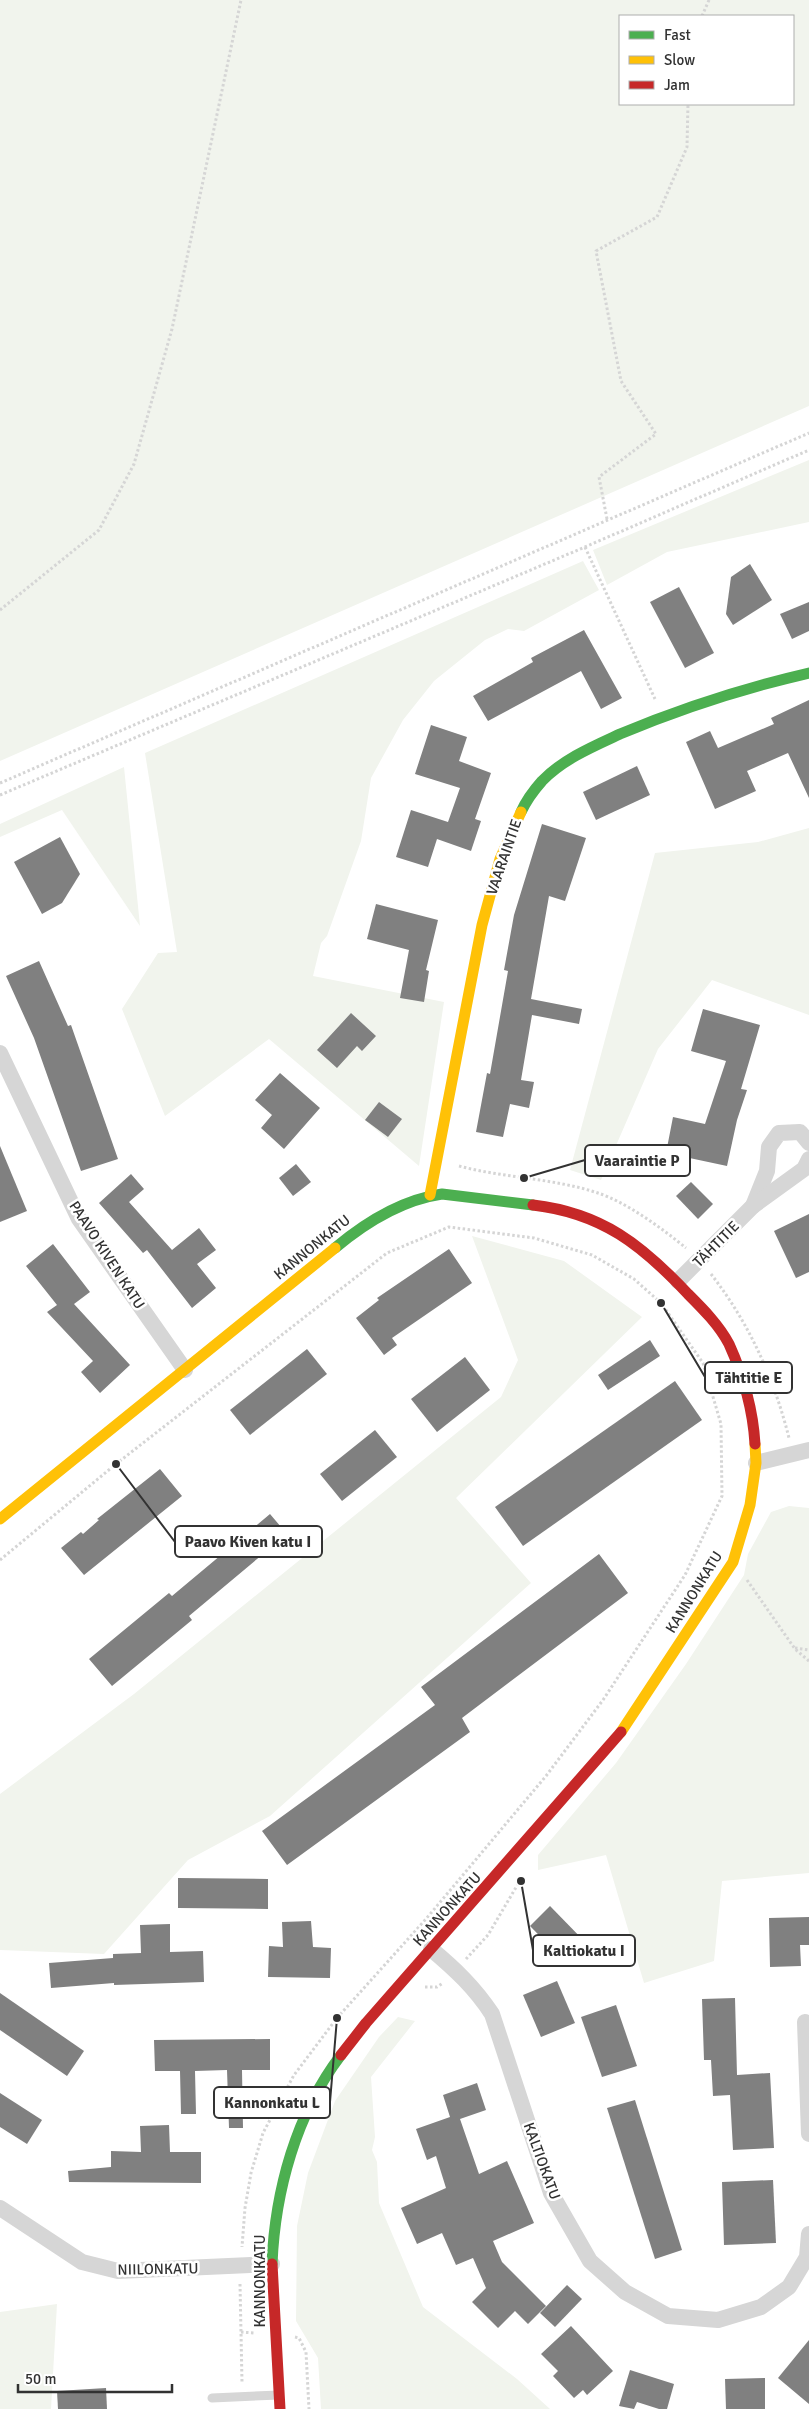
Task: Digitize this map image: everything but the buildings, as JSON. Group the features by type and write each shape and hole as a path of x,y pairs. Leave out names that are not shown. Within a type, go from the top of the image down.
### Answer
{"street":[{"name":"VAARAINTIE","path":"430,1195 478,946 495,878 517,814 542,781 585,750 663,715 748,687 809,674"},
{"name":"PAAVO KIVEN KATU","path":"0,1053 79,1219 185,1370"},
{"name":"TÄHTITIE","path":"754,1206 767,1170 769,1147 780,1133 800,1132 809,1143"},
{"name":"TÄHTITIE","path":"678,1281 754,1206 804,1169 809,1158"},
{"name":"KANNONKATU","path":"0,1518 185,1370 355,1230 392,1210 430,1195 442,1194 540,1206 586,1217 625,1236 658,1262 710,1316 728,1343 745,1387 754,1430 756,1463 750,1505 733,1562 617,1738 431,1949 344,2052 314,2101 296,2142 282,2187 274,2235 272,2264 280,2409"},
{"path":"756,1463 809,1450"},
{"name":"KALTIOKATU","path":"431,1949 456,1970 480,1996 492,2014 551,2193 590,2261 625,2292 668,2316 718,2320 761,2307 789,2287 807,2257 809,2234"},
{"path":"805,2022 809,2134"},
{"name":"NIILONKATU","path":"0,2208 82,2262 118,2271 240,2267 272,2264"}],"lane":[{"path":"212,2398 280,2395"}],"path":[{"path":"0,610 99,530 134,464 172,329 241,0"},
{"path":"702,15 709,0"},
{"path":"607,519 600,477 656,434 621,382 596,251 658,217 687,146 688,105"},
{"path":"0,783 607,519 809,434"},
{"path":"0,795 809,450"},
{"path":"585,547 663,715"},
{"path":"0,1560 116,1464 387,1253 449,1227 534,1238 592,1255 634,1279 661,1303 703,1363 721,1424 722,1496 685,1575 604,1700 546,1776 426,1919 337,2018 294,2075 263,2133 251,2173 245,2208 240,2267 242,2397"},
{"path":"744,1575 795,1649 809,1661"},
{"path":"795,1649 809,1650"},
{"path":"456,1970 488,1935 521,1881"}],"shaded area":[{"path":"0,0 809,0 809,406 0,761"},
{"path":"809,460 809,522 667,552 607,585 593,550"},
{"path":"583,561 599,590 524,631 508,629 485,640 434,681 403,720 371,778 361,841 327,936 321,943 313,976 444,1002 419,1166 269,1039 165,1116 122,1009 158,953 177,952 145,753"},
{"path":"124,767 140,926 62,810 0,837 0,824"},
{"path":"809,828 809,1015 712,980 658,1049 601,1180 570,1170 655,853 758,842"},
{"path":"472,1236 564,1261 642,1317 456,1498 531,1583 270,1816 188,1860 104,1954 0,1950 0,1794 134,1694 501,1397 518,1360"},
{"path":"789,1506 809,1508 809,1873 722,1881 714,1961 644,1983 606,1855 538,1870 538,1855 616,1763 686,1664 744,1575 748,1554 771,1512"},
{"path":"398,2017 415,2021 371,2077 375,2137 372,2150 377,2162 379,2203 423,2307 517,2379 550,2409 321,2409 318,2358 296,2321 297,2226 308,2173 335,2101 379,2037"},
{"path":"57,2304 51,2409 0,2409 0,2312"}],"traffic: fast":[{"path":"521,812 533,792 550,773 600,743 690,707 761,685 809,673"},
{"path":"335,1248 372,1221 398,1207 427,1197 442,1194 533,1205"},
{"path":"272,2264 278,2209 283,2181 291,2154 312,2102 325,2078 341,2055"}],"traffic: slow":[{"path":"430,1195 482,925 500,859 521,812"},
{"path":"0,1519 335,1248"},
{"path":"621,1732 733,1562 750,1505 756,1463 755,1444"}],"traffic: jam":[{"path":"533,1205 580,1215 619,1234 637,1246 671,1276 705,1311 725,1337 739,1368 750,1406 755,1444"},
{"path":"341,2055 366,2023 621,1732"},
{"path":"272,2264 280,2409"}],"place":[{"name":"Vaaraintie P","path":"524,1178"},
{"name":"Tähtitie E","path":"661,1303"},
{"name":"Paavo Kiven katu I","path":"116,1464"},
{"name":"Kaltiokatu I","path":"521,1881"},
{"name":"Kannonkatu L","path":"337,2018"}]}
